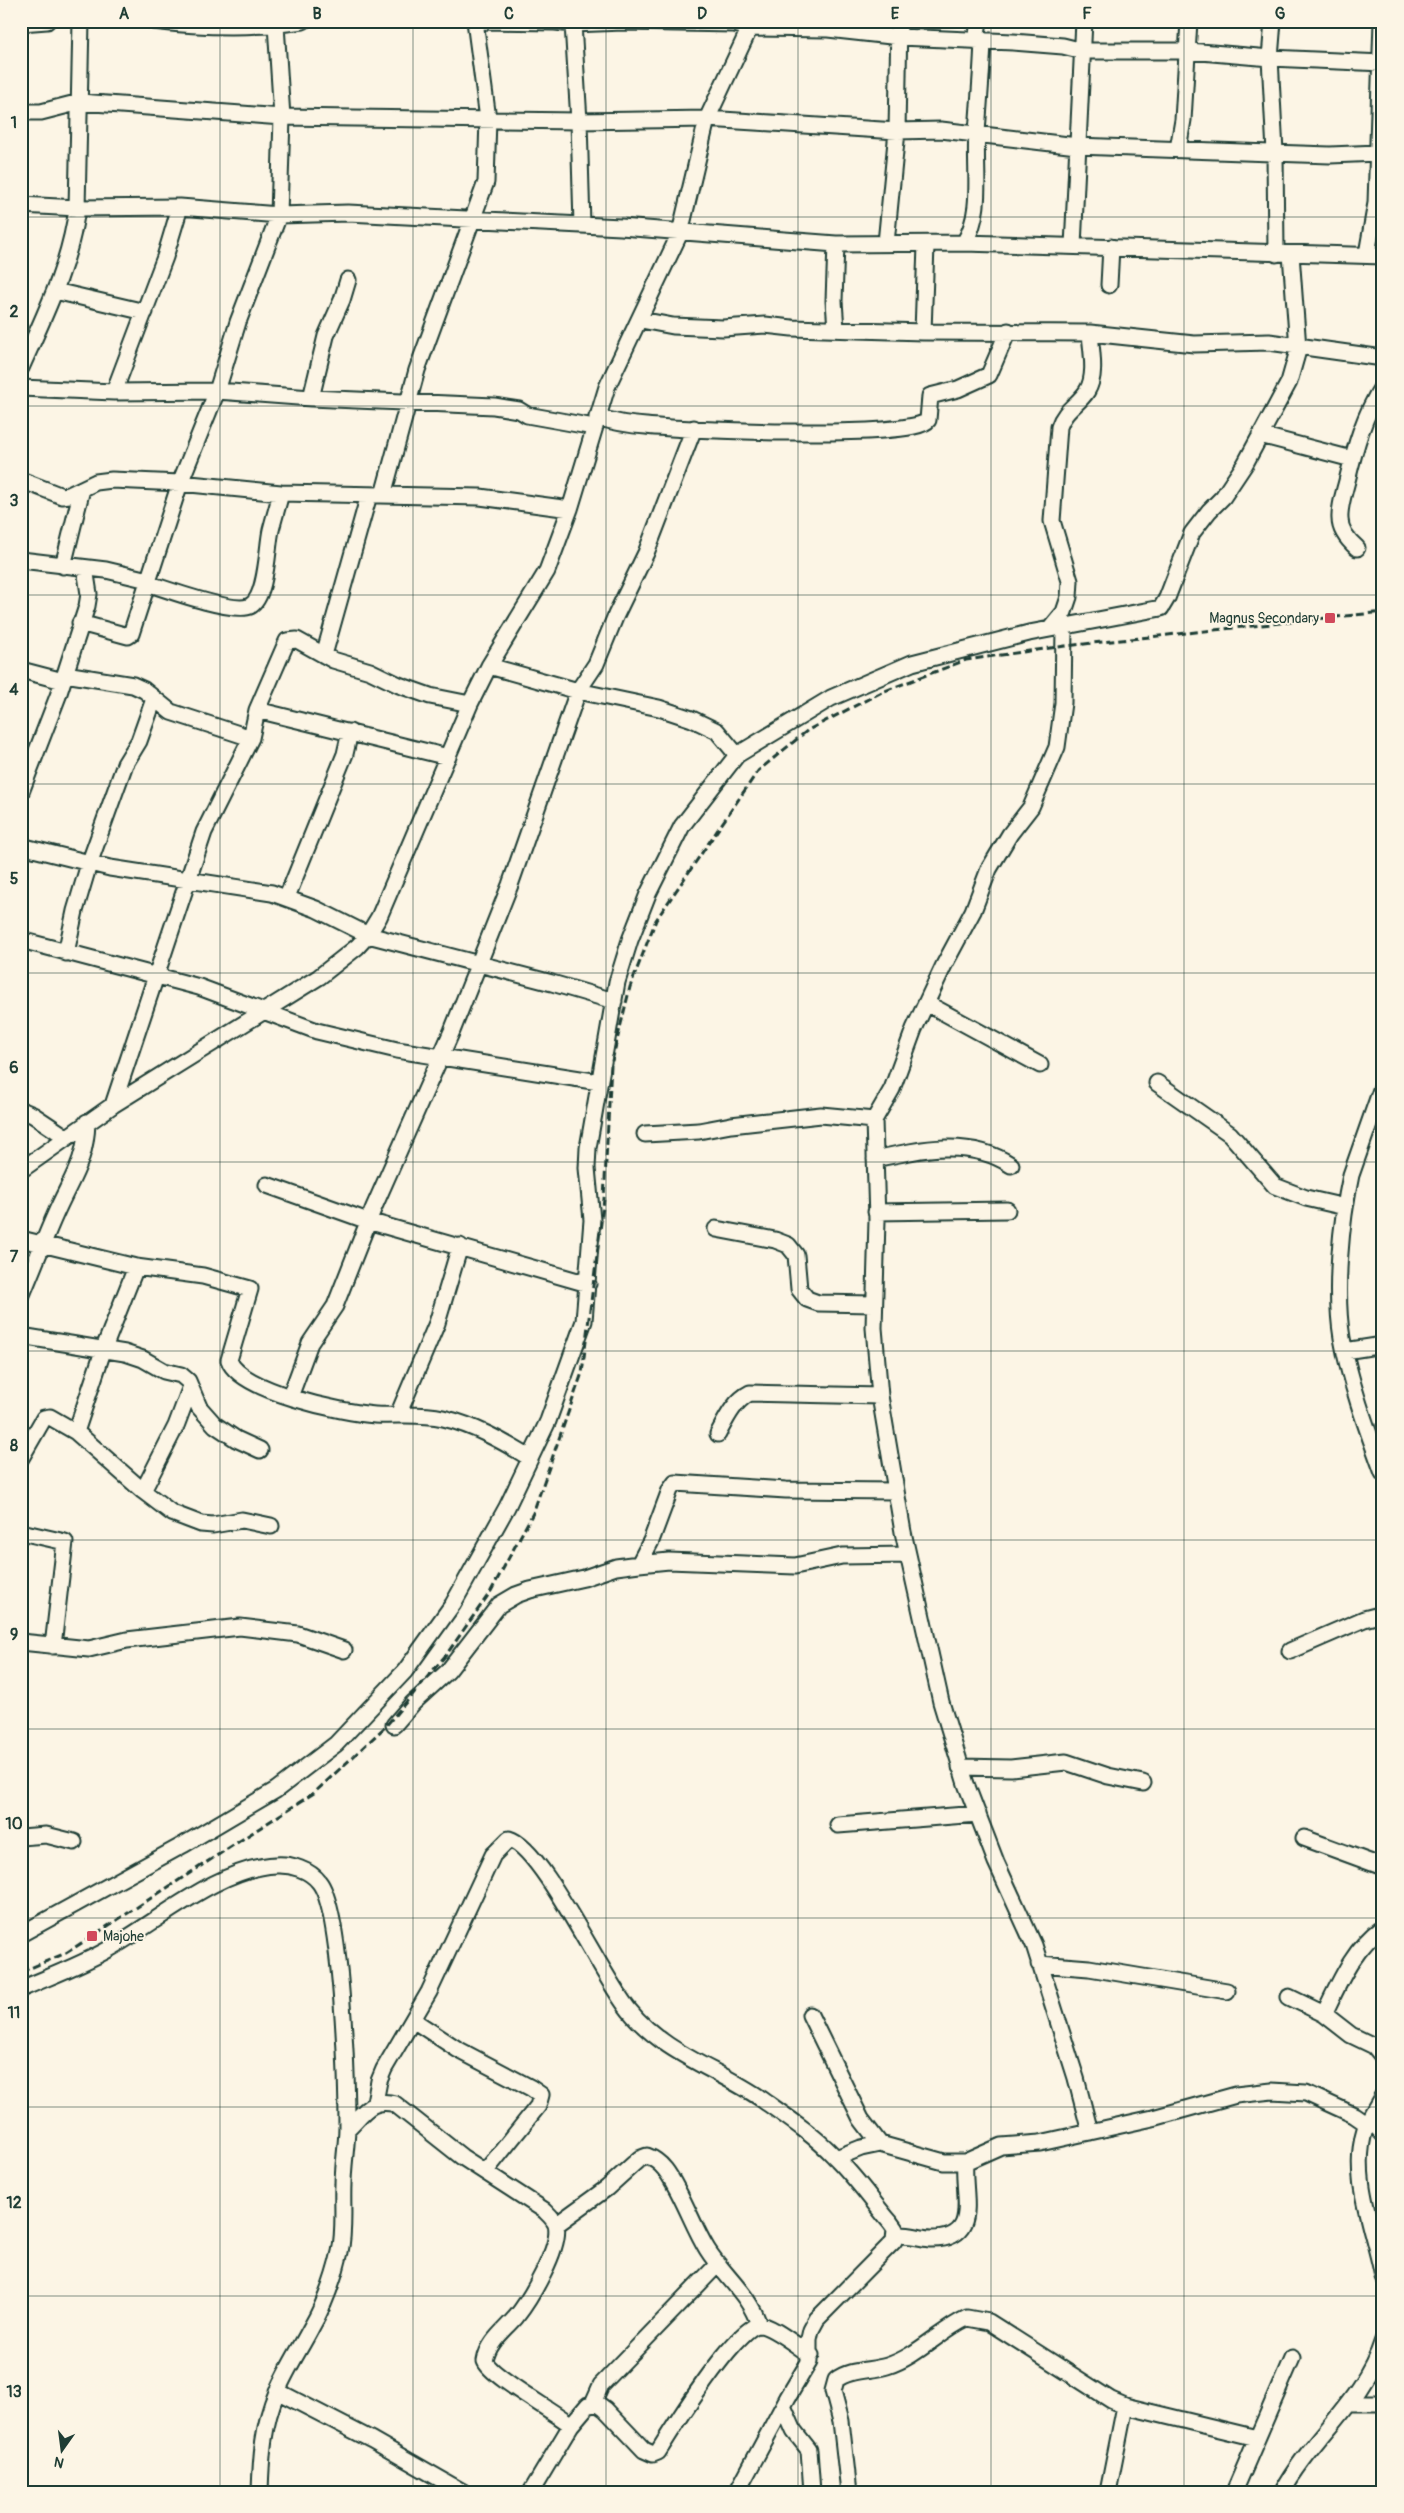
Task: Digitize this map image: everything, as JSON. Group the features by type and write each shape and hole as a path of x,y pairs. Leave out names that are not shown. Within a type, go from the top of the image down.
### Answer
{"street":[{"path":"21,23 47,21"},
{"path":"21,368 70,250 77,208 81,21"},
{"path":"153,21 276,25 304,21"},
{"path":"324,655 417,370 486,182 488,120 475,21"},
{"path":"480,21 734,24 828,29 900,37 1063,46 1083,51 1188,51 1270,58 1382,63"},
{"path":"886,243 897,131 899,21"},
{"path":"964,243 974,222 976,206 979,21"},
{"path":"1073,246 1076,146 1084,21"},
{"path":"1178,149 1188,51 1189,21"},
{"path":"21,1934 276,1790 336,1744 405,1671 453,1604 502,1515 548,1421 584,1321 592,1220 587,1160 614,1001 630,940 663,863 682,826 737,755 831,698 912,663 1057,628 1161,608 1192,533 1209,510 1223,497 1245,464 1289,382 1299,348 1283,254 1270,58 1273,21"},
{"path":"1366,254 1375,217 1379,156 1382,21"},
{"path":"578,23 582,225"},
{"path":"80,623 130,635 180,483 217,391 238,322 279,215 282,117 276,25"},
{"path":"21,1170 66,1136 113,1105 319,977 346,957 368,935 393,887 470,704 489,666 547,570 570,509 595,422 608,388 680,233 707,120 752,25"},
{"path":"21,112 41,112 80,102 282,117 579,121 707,120 897,131 941,130 1076,146 1379,156"},
{"path":"21,205 77,208 180,207 279,215 348,213 656,229 680,233 836,244 886,243 926,245 964,243 1383,256"},
{"path":"114,392 165,258 180,207"},
{"path":"836,244 834,301 836,329"},
{"path":"923,332 926,245"},
{"path":"1109,285 1111,248"},
{"path":"311,398 326,336 342,300 348,280"},
{"path":"55,290 144,312"},
{"path":"640,320 673,326 723,328 765,325 923,332 1008,331 1050,334 1090,333 1178,343 1218,345 1269,342 1299,348 1383,358"},
{"path":"21,388 114,392 217,391 311,398 494,406 519,410 527,415 595,422 754,432 884,430 921,425 928,420 930,396 989,376 1008,331"},
{"path":"1090,333 1092,381 1086,392 1063,415 1059,427 1052,521 1070,581 1069,597 1057,628 1063,703 1057,747 1031,806 1010,834 989,870 973,911 926,1003 903,1056 892,1089 874,1120 876,1212 874,1304 880,1396 908,1555 929,1654 960,1767 996,1862 1034,1945 1076,2078 1090,2132"},
{"path":"1357,548 1345,535 1340,519 1352,459 1363,422 1383,385"},
{"path":"1274,410 1285,443"},
{"path":"290,1397 310,1343 335,1306 368,1221 440,1057 510,886 578,691 596,664 616,615 646,553 694,428"},
{"path":"1260,435 1352,459"},
{"path":"21,480 62,496 69,496 96,482 112,480 180,483 281,493 480,497 570,509"},
{"path":"63,566 82,489"},
{"path":"21,560 85,568 147,582 180,594 245,607 252,605 256,599 266,570 271,531 281,493"},
{"path":"21,792 64,677 89,594 85,568"},
{"path":"113,1105 204,832 250,738 257,710 287,641 298,640 324,655 430,696 470,704"},
{"path":"489,666 578,691 659,708 692,719 717,731 737,755"},
{"path":"21,670 133,685 144,690 171,712 181,717 250,738"},
{"path":"66,953 75,911 89,864 125,764 139,741 154,699"},
{"path":"257,710 448,757"},
{"path":"286,897 345,754 350,732"},
{"path":"21,846 89,864 188,881 249,888 286,897 368,935 614,1001"},
{"path":"21,940 199,987 316,1031 397,1050 599,1082"},
{"path":"926,1003 1040,1065"},
{"path":"1157,1083 1230,1134 1274,1186 1306,1198 1345,1208"},
{"path":"1383,1084 1351,1175 1345,1208 1340,1302 1345,1351 1367,1429 1383,1472"},
{"path":"21,1110 66,1136"},
{"path":"645,1134 699,1131 821,1114 874,1120"},
{"path":"21,1296 84,1153 87,1122"},
{"path":"875,1158 941,1147 980,1151 996,1156 1011,1166"},
{"path":"267,1185 368,1221 588,1284"},
{"path":"876,1212 1007,1210"},
{"path":"716,1229 775,1240 788,1245 796,1255 799,1289 806,1299 818,1302 874,1304"},
{"path":"21,1239 136,1266 203,1276 250,1290 233,1341 229,1360 231,1366 249,1380 290,1397 357,1413 445,1418 496,1439 530,1458"},
{"path":"398,1415 437,1323 460,1246"},
{"path":"76,1432 104,1348 136,1266"},
{"path":"21,1336 104,1348 137,1357 164,1371 181,1375 185,1377 199,1407 215,1426 236,1439 260,1450"},
{"path":"1345,1351 1383,1345"},
{"path":"142,1491 176,1426 190,1388"},
{"path":"718,1434 733,1407 743,1396 750,1393 880,1396"},
{"path":"21,1458 44,1418 58,1420 76,1432 142,1491 172,1513 187,1520 213,1525 242,1520 271,1526"},
{"path":"639,1564 651,1541 670,1490 675,1484 786,1490 896,1491"},
{"path":"21,1532 65,1542 53,1646"},
{"path":"394,1725 448,1670 494,1611 506,1601 530,1590 584,1578 616,1567 639,1564 669,1562 795,1566 842,1556 908,1555"},
{"path":"1290,1651 1364,1619 1383,1614"},
{"path":"21,1642 89,1649 127,1640 240,1627 298,1634 344,1650"},
{"path":"960,1767 1023,1767 1066,1762 1108,1776 1143,1783"},
{"path":"838,1825 978,1814"},
{"path":"21,1837 46,1835 74,1842"},
{"path":"1304,1838 1383,1867"},
{"path":"347,2129 375,2102 384,2069 429,1992 493,1855 506,1840 514,1840 522,1845 546,1876 620,1998 638,2021 693,2061 764,2100 836,2158 890,2222 896,2235 894,2241 874,2264 817,2320 811,2330 809,2339 810,2362 737,2492"},
{"path":"21,1989 68,1970 111,1948 225,1879 259,1866 279,1865 294,1867 309,1873 320,1882 327,1896 333,1924 341,1998 347,2129 343,2157 341,2248 334,2275 312,2326 277,2391 264,2437 260,2492"},
{"path":"1324,2014 1352,1958 1362,1945 1383,1927"},
{"path":"1040,1964 1089,1968 1227,1991"},
{"path":"1289,1997 1324,2014 1351,2035 1374,2046 1383,2057"},
{"path":"810,2015 864,2123 880,2144"},
{"path":"413,2020 457,2049 532,2088 541,2095 538,2106 484,2172"},
{"path":"836,2158 852,2151 880,2144 944,2162 965,2162 1001,2146 1040,2143 1153,2118 1236,2095 1288,2090 1322,2099 1368,2121 1383,2134"},
{"path":"1383,2095 1368,2121 1362,2149 1361,2180 1383,2277"},
{"path":"375,2102 384,2101 395,2104 484,2172 544,2210 556,2225 553,2248 539,2279 516,2317 490,2345 485,2361 493,2372 571,2425"},
{"path":"852,2151 864,2123"},
{"path":"556,2225 607,2188 639,2159 647,2156 654,2159 666,2170 707,2249 750,2306 760,2325"},
{"path":"896,2235 910,2234 938,2238 948,2237 962,2228 966,2220 965,2162"},
{"path":"531,2492 571,2425 588,2405 593,2403 601,2385 718,2264"},
{"path":"849,2492 841,2421 833,2390 836,2380 841,2376 889,2365 902,2359 926,2346 967,2318 989,2322 1111,2400 1125,2406 1258,2438"},
{"path":"593,2403 605,2409 644,2450 653,2454 658,2452 678,2417 745,2333 760,2325 768,2327 811,2356"},
{"path":"1282,2492 1294,2472 1350,2402 1373,2366 1383,2340"},
{"path":"1234,2492 1292,2358"},
{"path":"277,2391 372,2440 463,2492"},
{"path":"1350,2402 1383,2403"},
{"path":"784,2406 794,2431 809,2450 812,2492"},
{"path":"1108,2492 1125,2406"}],"railway":[{"path":"21,1972 66,1953 314,1793 385,1727 446,1655 491,1591 533,1513 582,1373 604,1199 611,1065 630,987 656,920 758,771 808,730 882,692 966,660 1065,646 1383,612"}],"place":[{"name":"Magnus Secondary","path":"1330,618"},
{"name":"Majohe","path":"92,1936"}]}
